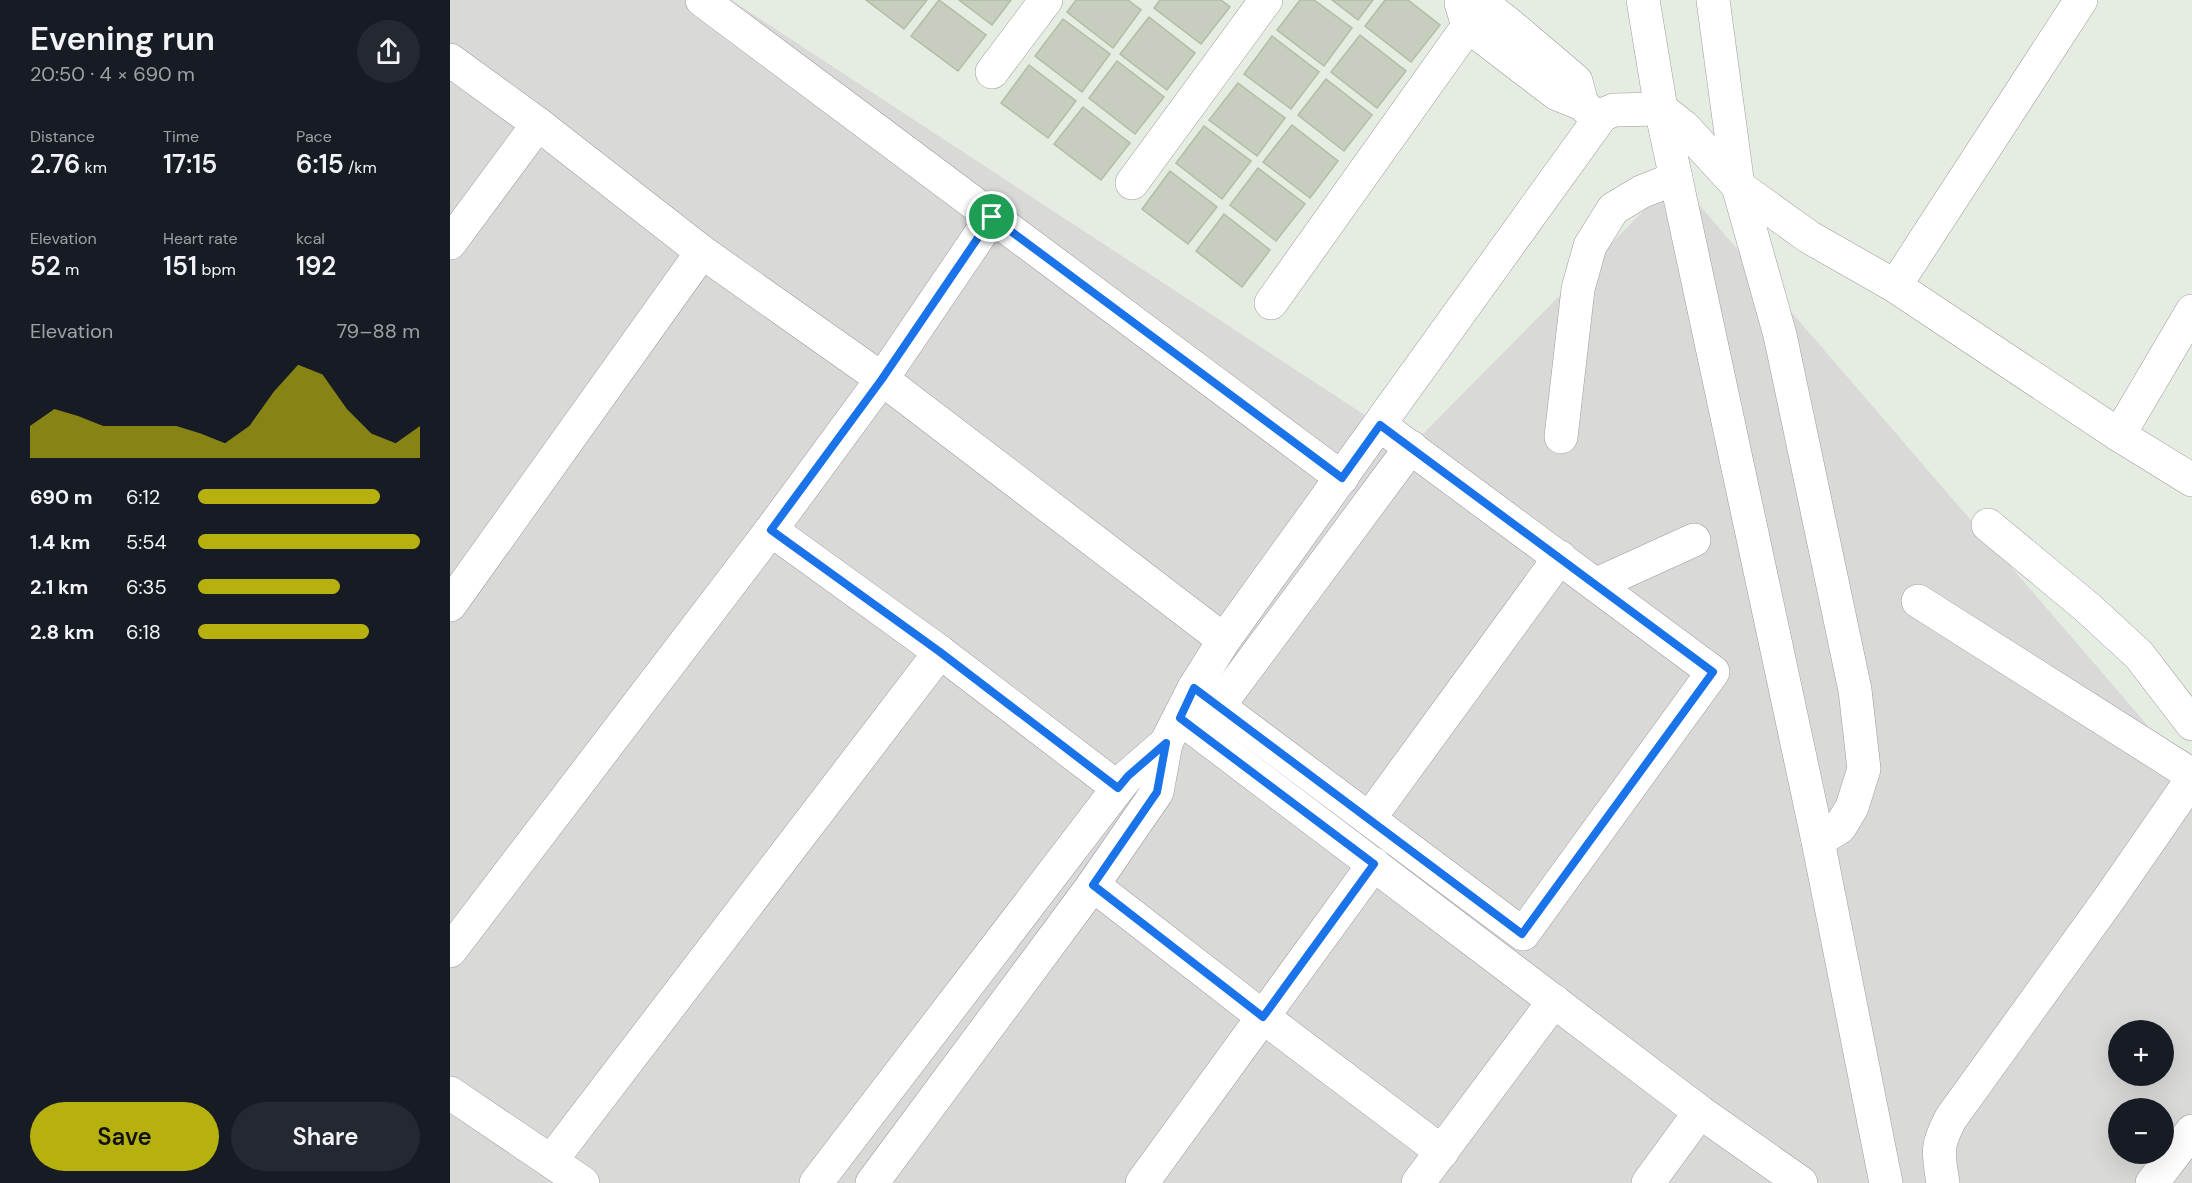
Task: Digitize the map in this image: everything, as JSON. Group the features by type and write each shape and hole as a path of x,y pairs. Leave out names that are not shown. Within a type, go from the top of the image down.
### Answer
{"street":[{"path":"702,0 1342,478"},
{"path":"992,72 1046,0"},
{"path":"1132,183 1266,0"},
{"path":"1643,0 1661,109 1818,841 1886,1183"},
{"path":"1713,0 1738,186 1780,335 1856,702 1864,769 1852,807 1840,827 1818,841"},
{"path":"1895,286 2081,0"},
{"path":"1271,303 1462,10 1483,4 1510,25 1576,81 1590,112"},
{"path":"450,60 538,124 702,252 882,379 1224,640"},
{"path":"1590,112 1602,115 1614,110 1661,109 1684,127 1738,186 1809,237 1895,286 2119,435 2192,480"},
{"path":"1206,697 1224,640 1380,425 1590,112"},
{"path":"450,243 538,124"},
{"path":"1561,437 1578,289 1590,246 1613,209 1641,192 1676,178"},
{"path":"450,951 771,530 882,379 992,217"},
{"path":"450,605 702,252"},
{"path":"2119,435 2192,311"},
{"path":"1206,697 1522,934 1713,672 1380,425"},
{"path":"816,1183 1118,788 1206,697 1411,447"},
{"path":"1988,525 2088,608 2139,655 2192,724"},
{"path":"771,530 940,652 1118,788"},
{"path":"1597,584 1694,540"},
{"path":"1369,819 1560,557"},
{"path":"1918,601 2192,777 2109,899 1950,1118 1940,1138 1938,1154 1943,1183"},
{"path":"551,1161 940,652"},
{"path":"1173,730 1374,864 1700,1112 1801,1183"},
{"path":"872,1183 1093,885 1157,792 1173,730"},
{"path":"1142,1183 1374,864"},
{"path":"1093,885 1442,1152"},
{"path":"1419,1183 1554,1002"},
{"path":"450,1093 583,1183"},
{"path":"1648,1183 1700,1112"},
{"path":"2152,1183 2192,1131"}],"shaded area":[{"path":"450,0 731,0 1380,425 1410,447 1676,178 2192,777 2192,1183 450,1183"}],"building":[{"path":"866,0 927,0 904,29"},
{"path":"939,0 986,35 958,71 911,36"},
{"path":"959,0 1011,0 992,25"},
{"path":"1076,0 1128,0 1141,10 1113,48 1067,12"},
{"path":"1160,0 1221,0 1230,7 1201,44 1154,8"},
{"path":"1300,0 1314,0 1352,28 1324,66 1277,30"},
{"path":"1332,0 1373,0 1358,20"},
{"path":"1385,0 1408,0 1440,25 1411,62 1365,26"},
{"path":"1149,17 1195,53 1167,90 1120,54"},
{"path":"1063,19 1110,54 1082,92 1035,56"},
{"path":"1360,35 1406,71 1377,108 1331,72"},
{"path":"1272,36 1319,72 1291,109 1244,74"},
{"path":"1117,61 1164,97 1135,134 1089,98"},
{"path":"1029,65 1076,101 1048,138 1001,103"},
{"path":"1326,79 1372,115 1344,151 1298,115"},
{"path":"1238,83 1285,118 1257,156 1209,120"},
{"path":"1083,107 1130,143 1101,180 1054,144"},
{"path":"1292,125 1338,161 1310,198 1263,162"},
{"path":"1204,126 1251,161 1222,199 1176,163"},
{"path":"1258,168 1305,204 1276,241 1230,205"},
{"path":"1170,171 1217,207 1188,244 1142,209"},
{"path":"1224,214 1270,250 1242,287 1196,251"}],"route":[{"path":"992,217 1342,478 1380,425 1713,672 1522,934 1194,688 1180,718 1374,864 1263,1017 1093,885 1157,792 1166,743 1128,776 1118,788 940,652 771,530 882,379 992,217"}]}
